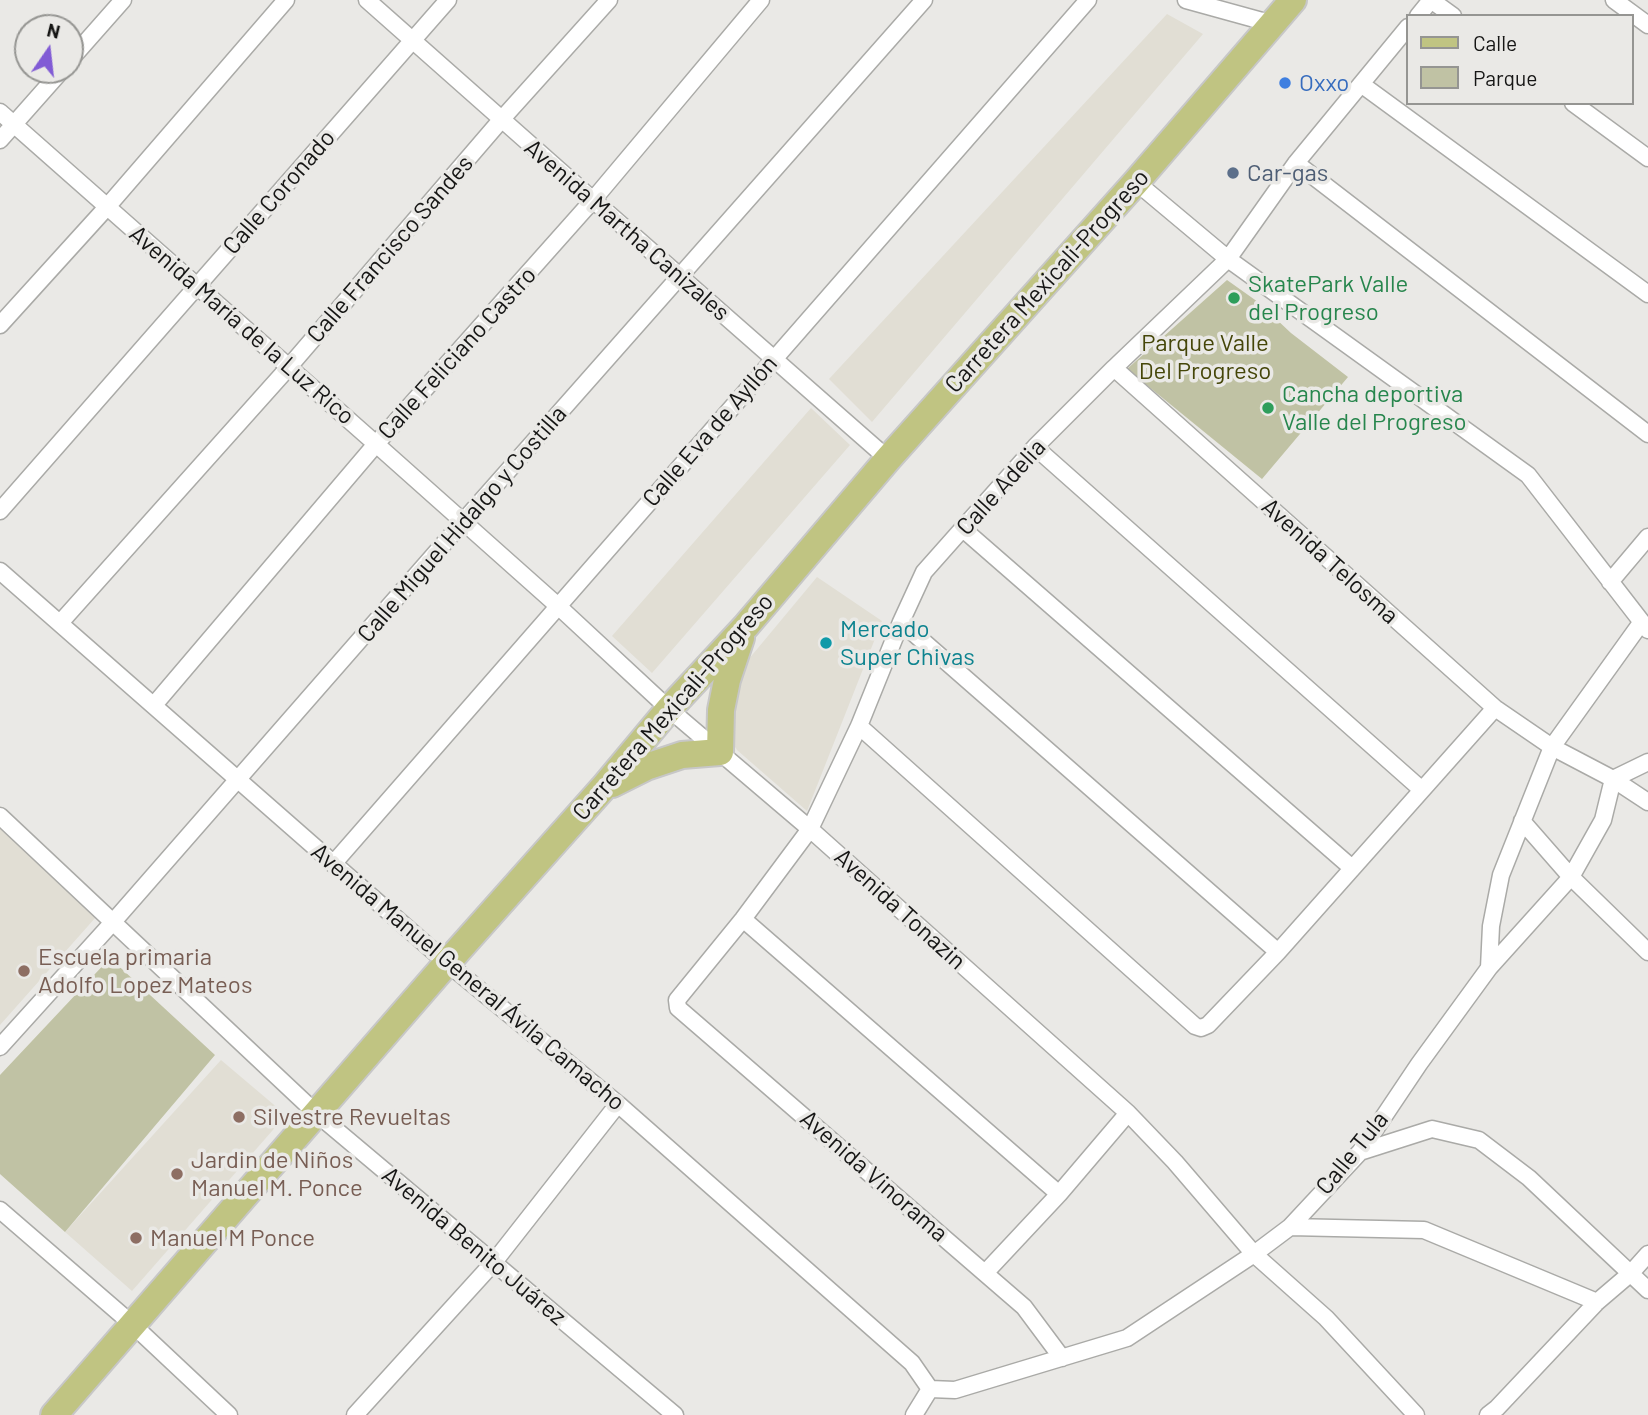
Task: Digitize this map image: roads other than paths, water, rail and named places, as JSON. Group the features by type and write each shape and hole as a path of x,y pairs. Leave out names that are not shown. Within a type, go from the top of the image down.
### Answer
{"main road":[{"name":"Carretera Mexicali-Progreso","path":"54,1415 603,788 669,709 746,626 888,459 1136,182 1293,0"},
{"path":"603,788 646,767 682,755 720,752 721,710 727,680 746,626"}],"street":[{"path":"84,44 122,0"},
{"path":"0,325 107,207 286,0"},
{"name":"Avenida Martha Canizales","path":"367,0 888,459"},
{"name":"Calle Coronado","path":"0,511 448,0"},
{"name":"Calle Francisco Sandes","path":"60,623 609,0"},
{"name":"Calle Feliciano Castro","path":"154,705 376,444 593,200 761,0"},
{"name":"Calle Miguel Hidalgo y Costilla","path":"0,1047 924,0"},
{"name":"Calle Eva de Ayllón","path":"332,864 1088,0"},
{"path":"1186,0 1273,24"},
{"path":"1420,14 1431,0 1449,14"},
{"path":"1614,0 1633,14"},
{"name":"Calle Adelia","path":"677,1004 677,1000 743,919 810,829 859,726 924,572 1035,447 1228,259 1296,163 1406,29"},
{"path":"0,140 50,84"},
{"path":"1361,84 1648,295"},
{"path":"1576,105 1648,158"},
{"name":"Avenida María de la Luz Rico","path":"0,112 558,606 669,709"},
{"path":"1296,163 1648,434"},
{"path":"1136,182 1228,259 1528,475 1623,600 1646,622 1552,747 1501,875 1491,926 1489,968"},
{"name":"Avenida Telosma","path":"1114,368 1495,708 1552,747 1614,779 1648,802"},
{"path":"1035,447 1422,790"},
{"path":"963,529 1352,868"},
{"path":"1610,582 1648,537"},
{"name":"Avenida Manuel General Ávila Camacho","path":"0,571 332,864 618,1104 912,1363 930,1389"},
{"path":"901,622 1278,952"},
{"path":"859,726 1195,1026 1201,1028 1208,1025 1278,952 1495,708"},
{"name":"Avenida Tonazin","path":"669,709 810,829 1128,1113 1175,1162 1254,1254 1326,1318 1416,1415"},
{"path":"1614,779 1648,762"},
{"name":"Calle Tula","path":"930,1389 955,1390 1127,1338 1290,1227 1360,1152 1419,1064 1489,968 1571,877 1602,820 1614,779"},
{"name":"Avenida Benito Juárez","path":"0,817 317,1114 675,1415"},
{"path":"1522,821 1571,877 1648,952"},
{"path":"743,919 1059,1194"},
{"name":"Avenida Vinorama","path":"677,1004 678,1008 986,1272 1024,1307 1062,1358"},
{"path":"355,1415 494,1262 618,1104"},
{"path":"986,1272 1059,1194 1128,1113"},
{"path":"1360,1152 1432,1129 1479,1140 1529,1178 1648,1290"},
{"path":"0,1210 132,1324 229,1415"},
{"path":"1290,1227 1424,1230 1597,1302"},
{"path":"1488,1415 1597,1302 1648,1254"},
{"path":"914,1415 930,1389"}],"place":[{"name":"Oxxo","path":"1285,83"},
{"name":"Car-gas","path":"1233,173"},
{"name":"SkatePark Valle del Progreso","path":"1234,298"},
{"name":"Cancha deportiva Valle del Progreso","path":"1268,408"},
{"name":"Mercado Super Chivas","path":"826,643"},
{"name":"Escuela primaria Adolfo Lopez Mateos","path":"24,971"},
{"name":"Silvestre Revueltas","path":"239,1117"},
{"name":"Jardin de Niños Manuel M. Ponce","path":"177,1174"},
{"name":"Manuel M Ponce","path":"136,1238"}],"park label":[{"name":"Parque Valle Del Progreso","path":"1205,357"}]}
